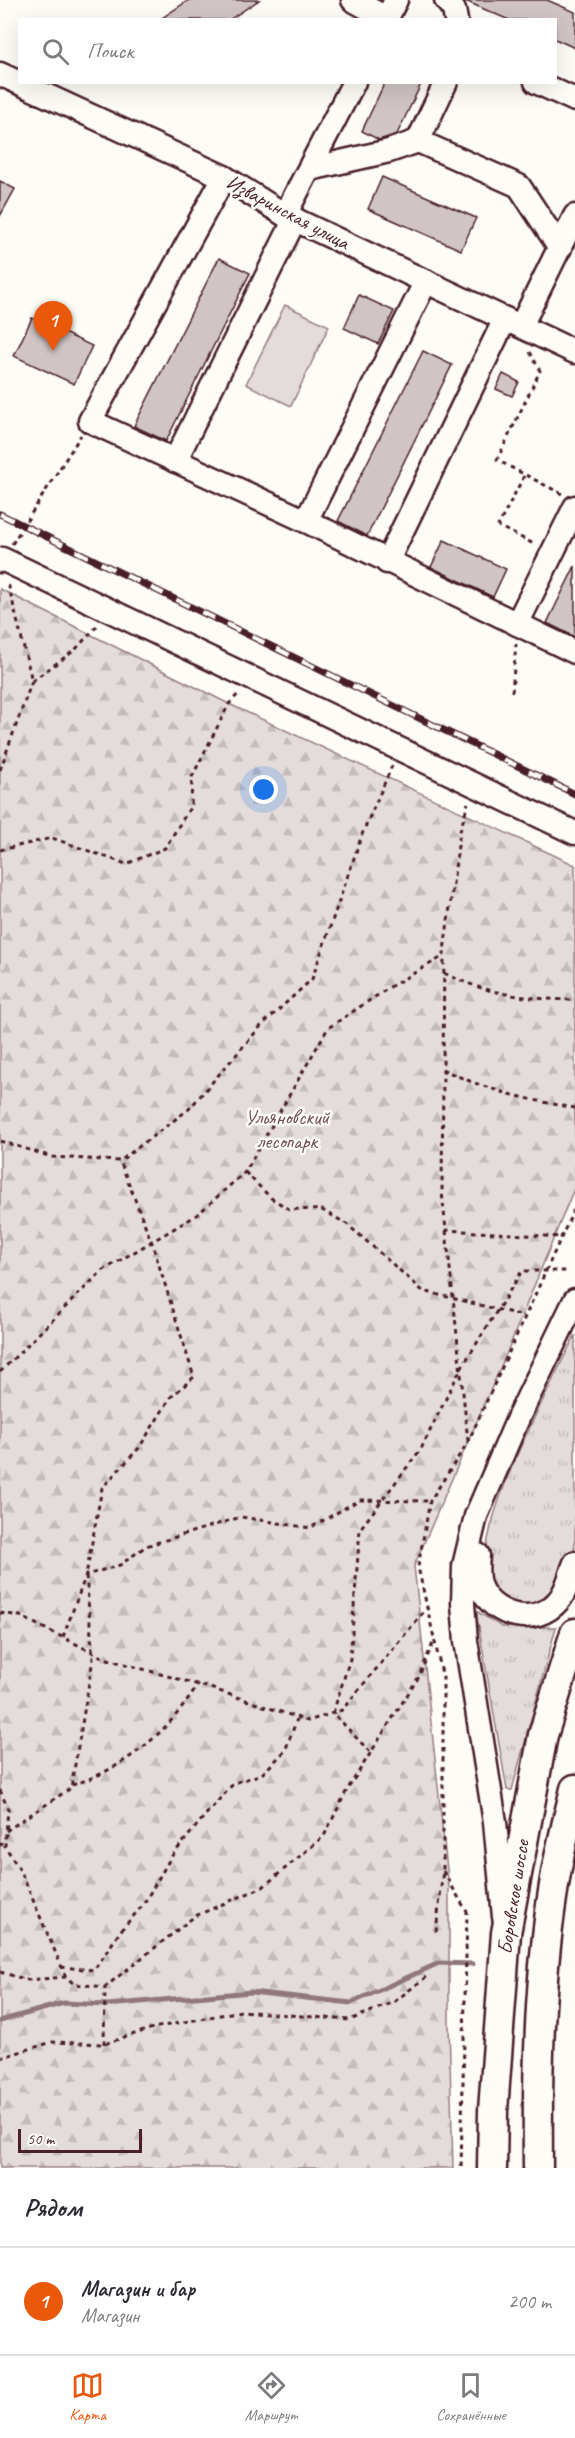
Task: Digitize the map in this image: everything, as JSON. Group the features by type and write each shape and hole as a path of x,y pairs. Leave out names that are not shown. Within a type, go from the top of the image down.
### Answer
{"main road":[{"name":"Боровское шоссе","path":"492,2168 493,2111 506,1933 543,1735 575,1632"},
{"name":"Боровское шоссе","path":"538,2168 538,2072 548,1929 555,1877 575,1789"}],"street":[{"path":"353,0 389,13"},
{"path":"446,0 454,10 456,18"},
{"name":"Изваринская улица","path":"0,74 18,82"},
{"name":"Изваринская улица","path":"22,84 224,177 290,217 575,352"},
{"path":"174,460 290,217 310,169 353,84"},
{"path":"418,141 445,84"},
{"path":"540,84 575,100"},
{"path":"310,169 389,151 418,141 519,186 560,248"},
{"path":"224,177 90,421 306,521 575,652"},
{"path":"387,562 514,323 560,248 575,216"},
{"path":"306,521 426,281"},
{"path":"517,624 552,554 570,501"},
{"path":"1,560 575,833"},
{"path":"506,1933 495,1822 467,1651 463,1604 469,1539 486,1494 575,1300"},
{"path":"486,1494 477,1570 481,1589 496,1607 519,1616 545,1611 561,1598 575,1563"}],"path":[{"path":"514,323 540,371 497,460 570,501"},
{"path":"0,770 32,681 1,560 90,421"},
{"path":"524,476 498,526 552,554"},
{"path":"32,681 75,651 110,610"},
{"path":"512,692 517,624"},
{"path":"0,850 52,838 126,864 165,848 190,806 192,777 229,704 253,678"},
{"path":"0,1141 52,1157 120,1161 189,1109 261,1026 312,979 363,832 400,748"},
{"path":"468,1442 442,1191 442,1070 444,956 460,831 474,784"},
{"path":"0,1372 102,1271 197,1215 245,1172 328,1028 393,985 444,956"},
{"path":"444,973 470,986 520,999 575,1000"},
{"path":"442,1070 470,1082 525,1099 575,1107"},
{"path":"63,1636 86,1575 102,1488 139,1448 171,1397 194,1377 152,1243 120,1161"},
{"path":"245,1172 272,1198 289,1209 322,1210 347,1224 423,1291 524,1316"},
{"path":"445,1230 561,1237"},
{"path":"333,1713 350,1659 360,1529 421,1449 460,1370 522,1271 570,1271"},
{"path":"86,1575 120,1565 146,1546 241,1517 310,1528 359,1500 430,1501"},
{"path":"72,1785 93,1659 86,1575"},
{"path":"0,1613 20,1616 104,1658 198,1685 308,1721 342,1710 428,1608"},
{"path":"0,1790 8,1809 5,1846 21,1872 66,1977 74,1984 105,1987 195,1916 263,1887 324,1836 370,1752 418,1678 435,1640"},
{"path":"0,1846 6,1833 72,1785 90,1779 157,1738 183,1709 198,1685"},
{"path":"333,1713 370,1752"},
{"path":"61,1967 93,1970 122,1929 143,1905 171,1857 208,1812 234,1783 262,1774 285,1751 297,1718"},
{"path":"443,1869 467,1912 461,2168"},
{"path":"0,1972 28,1980 66,1977"},
{"path":"0,2058 52,2042 104,2044 153,2028 241,2011 350,2020 394,2002 426,1977"},
{"path":"104,2044 105,1987"}],"green space":[{"path":"285,305 329,326 291,406 246,384"},
{"name":"Ульяновский лесопарк","path":"0,589 229,704 575,865 575,1186 505,1357 414,1566 449,1888 449,2025 453,2168 0,2168"},
{"path":"575,1335 575,1545 570,1562 555,1590 544,1599 532,1604 521,1605 501,1597 493,1588 488,1577 486,1563 488,1540 495,1512 520,1448"},
{"path":"476,1611 502,1627 556,1627 512,1790 507,1790"}],"building":[{"path":"189,0 259,0 232,18 162,18"},
{"path":"463,0 547,0 575,12 575,48 557,40 557,18 504,18"},
{"path":"384,84 421,84 397,134 379,140 362,131"},
{"path":"382,177 476,218 461,250 368,209"},
{"path":"0,181 15,189 0,216"},
{"path":"219,258 250,273 166,441 134,426"},
{"path":"359,295 394,311 378,344 344,328"},
{"path":"32,318 92,346 74,384 14,356"},
{"path":"423,351 452,365 367,536 338,521"},
{"path":"503,374 519,382 512,396 496,389"},
{"path":"444,540 506,569 493,597 431,567"},
{"path":"575,566 575,637 547,623"}],"waterway":[{"path":"0,2021 64,2003 107,2005 251,1992 351,2003 439,1963 473,1964"}],"railway":[{"path":"0,514 575,794"}],"place":[{"name":"Магазин и бар","path":"53,351"}]}
